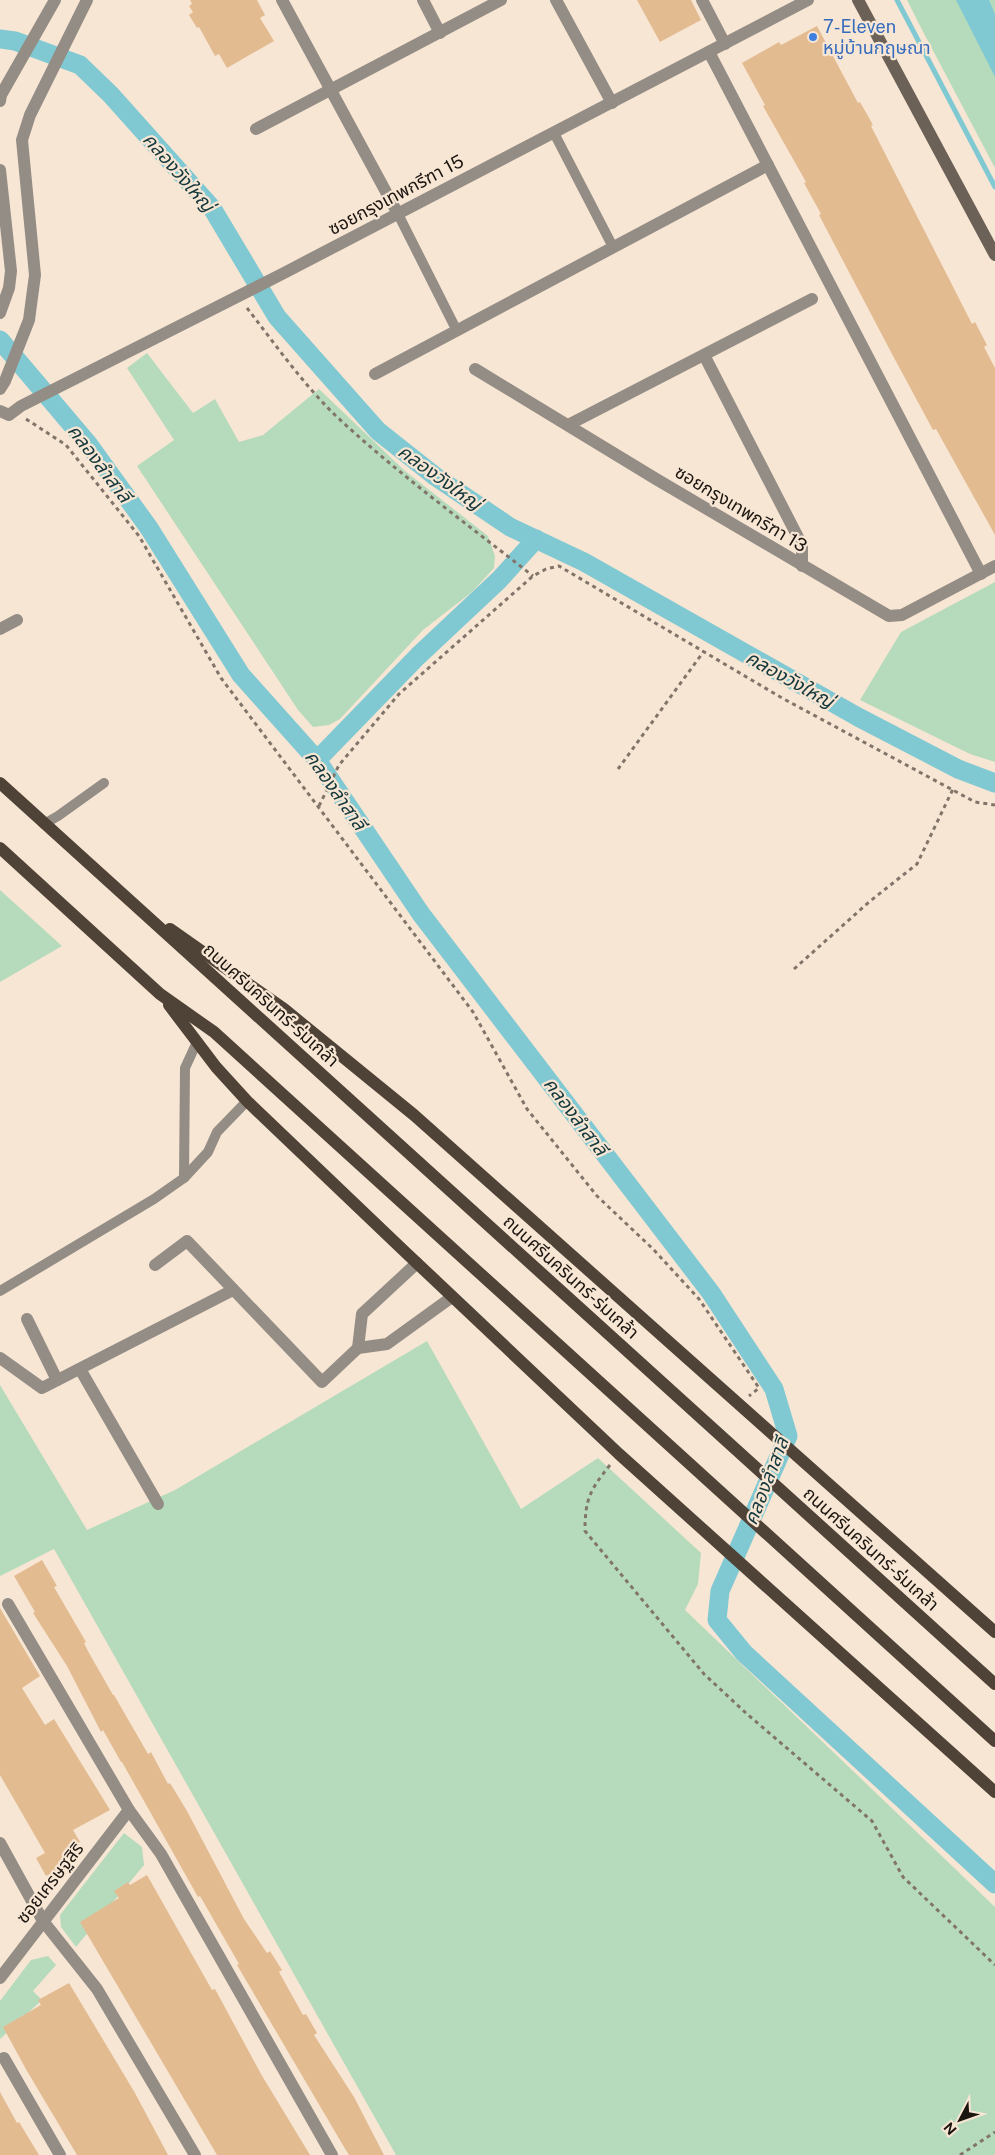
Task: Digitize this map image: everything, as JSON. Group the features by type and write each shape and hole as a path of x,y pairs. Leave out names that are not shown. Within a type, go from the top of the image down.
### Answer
{"main road":[{"path":"858,0 995,255"},
{"name":"ถนนศรีนครินทร์-ร่มเกล้า","path":"0,783 995,1684"},
{"path":"0,848 160,994 214,1032 995,1741"},
{"name":"ถนนศรีนครินทร์-ร่มเกล้า","path":"124,896 284,1009 414,1115 995,1632"},
{"path":"160,994 216,1067 247,1101 416,1263 619,1454 995,1792"}],"street":[{"path":"282,0 398,214"},
{"path":"422,0 440,32"},
{"path":"256,130 501,0"},
{"path":"556,0 612,103"},
{"path":"702,0 724,44"},
{"name":"ซอยกรุงเทพกรีฑา 15","path":"18,409 398,214 808,0"},
{"path":"1,98 55,1"},
{"path":"3,385 28,320 35,275 22,140 30,115 85,4"},
{"path":"709,52 981,574"},
{"path":"375,374 768,165"},
{"path":"0,170 11,271 9,288 0,312"},
{"path":"568,426 812,299"},
{"path":"704,355 802,545 802,566"},
{"name":"ซอยกรุงเทพกรีฑา 13","path":"475,369 802,566 889,616 902,615 995,566"},
{"path":"0,411 9,415 18,409"},
{"path":"0,629 17,620"},
{"path":"155,1266 186,1241 322,1382 358,1348 387,1344 452,1297"},
{"path":"358,1348 362,1314 416,1263"},
{"path":"0,1358 42,1388 233,1290"},
{"path":"27,1319 57,1380"},
{"path":"80,1368 158,1504"},
{"path":"8,1604 129,1810 161,1854 332,2155"},
{"name":"ซอยเศรษฐสิริ","path":"0,1978 129,1810"},
{"path":"0,1843 43,1921 97,1989 195,2155"},
{"path":"4,2058 60,2155"}],"lane":[{"path":"554,133 613,247"},
{"path":"398,214 457,331"},
{"path":"44,824 104,783"},
{"path":"184,1178 185,1068 196,1042"},
{"path":"0,1291 154,1199 184,1178 208,1152 217,1132 247,1101"}],"path":[{"path":"245,305 288,361 336,415 401,471 533,576"},
{"path":"18,409 66,445 138,536 221,678 472,1012 527,1109 597,1196 653,1249 700,1299 759,1388 749,1396 742,1390"},
{"path":"319,806 339,765 399,694 533,576 546,569 559,566 782,698 976,802 995,805"},
{"path":"618,769 704,651"},
{"path":"794,969 869,902 917,864 953,790"},
{"path":"619,1454 592,1486 585,1510 585,1532 704,1674 747,1714 872,1821 902,1877 995,1965"},
{"path":"960,2155 995,2132"}],"green space":[{"path":"907,0 995,0 995,168 919,24"},
{"path":"147,353 193,413 215,399 239,442 263,435 319,389 405,471 488,536 495,556 494,568 472,592 423,630 340,719 329,725 313,727 298,710 137,466 174,440 127,368"},
{"path":"995,582 995,762 970,754 860,700 901,632"},
{"path":"0,890 62,946 0,982"},
{"path":"427,1341 521,1509 598,1458 701,1553 698,1584 685,1610 995,1907 995,2155 396,2155 54,1549 0,1576 0,1385 87,1530 175,1490"},
{"path":"124,1833 142,1847 144,1865 76,1947 61,1927 60,1915"},
{"path":"48,1956 56,1965 33,1991 42,2000 0,2039 0,2001 31,1960"}],"water":[{"path":"956,0 989,0 995,14 995,77"}],"building":[{"path":"190,0 257,0 265,15 260,18 274,41 227,68 219,54 215,56 199,27 197,28 189,15 193,12 189,6 192,4"},
{"path":"637,0 691,0 701,20 660,42"},
{"path":"817,26 858,103 860,102 873,125 871,126 972,324 975,322 987,345 984,347 995,368 995,535 936,429 933,430 892,354 819,215 821,214 804,183 806,182 763,106 765,105 742,63 779,42 781,45"},
{"path":"42,1560 57,1586 54,1587 86,1642 84,1643 89,1653 113,1695 148,1754 151,1752 168,1784 170,1783 187,1811 244,1919 267,1953 270,1951 282,1970 279,1972 303,2015 306,2014 317,2033 314,2035 354,2097 384,2155 349,2155 237,1965 239,1964 200,1896 198,1897 122,1762 103,1730 101,1732 67,1666 33,1613 35,1612 14,1576"},
{"path":"0,1608 40,1676 22,1688 45,1725 54,1719 110,1810 73,1830 80,1842 68,1849 74,1861 46,1876 36,1858 45,1853 0,1775"},
{"path":"147,1875 212,1990 215,1989 261,2074 310,2155 217,2155 80,1922 119,1898 114,1891 128,1882 130,1885"},
{"path":"69,1983 135,2093 168,2155 77,2155 27,2071 3,2027 41,2005 38,2000"},
{"path":"0,2092 17,2123 19,2122 39,2155 0,2155"}],"waterway":[{"path":"897,0 995,187"},
{"name":"คลองวังใหญ่","path":"0,39 15,41 80,65 111,95 212,208 277,317 378,431 436,477 510,527 584,562 858,717 958,769 995,783"},
{"name":"คลองลำสาลี","path":"0,340 89,445 149,528 241,675 317,760 421,914 711,1293 774,1389 788,1436 720,1591 717,1620 744,1653 995,1884"},
{"path":"317,760 418,656 499,580 536,539"}],"place":[{"name":"7-Eleven หมู่บ้านกฤษณา","path":"813,37"}]}
